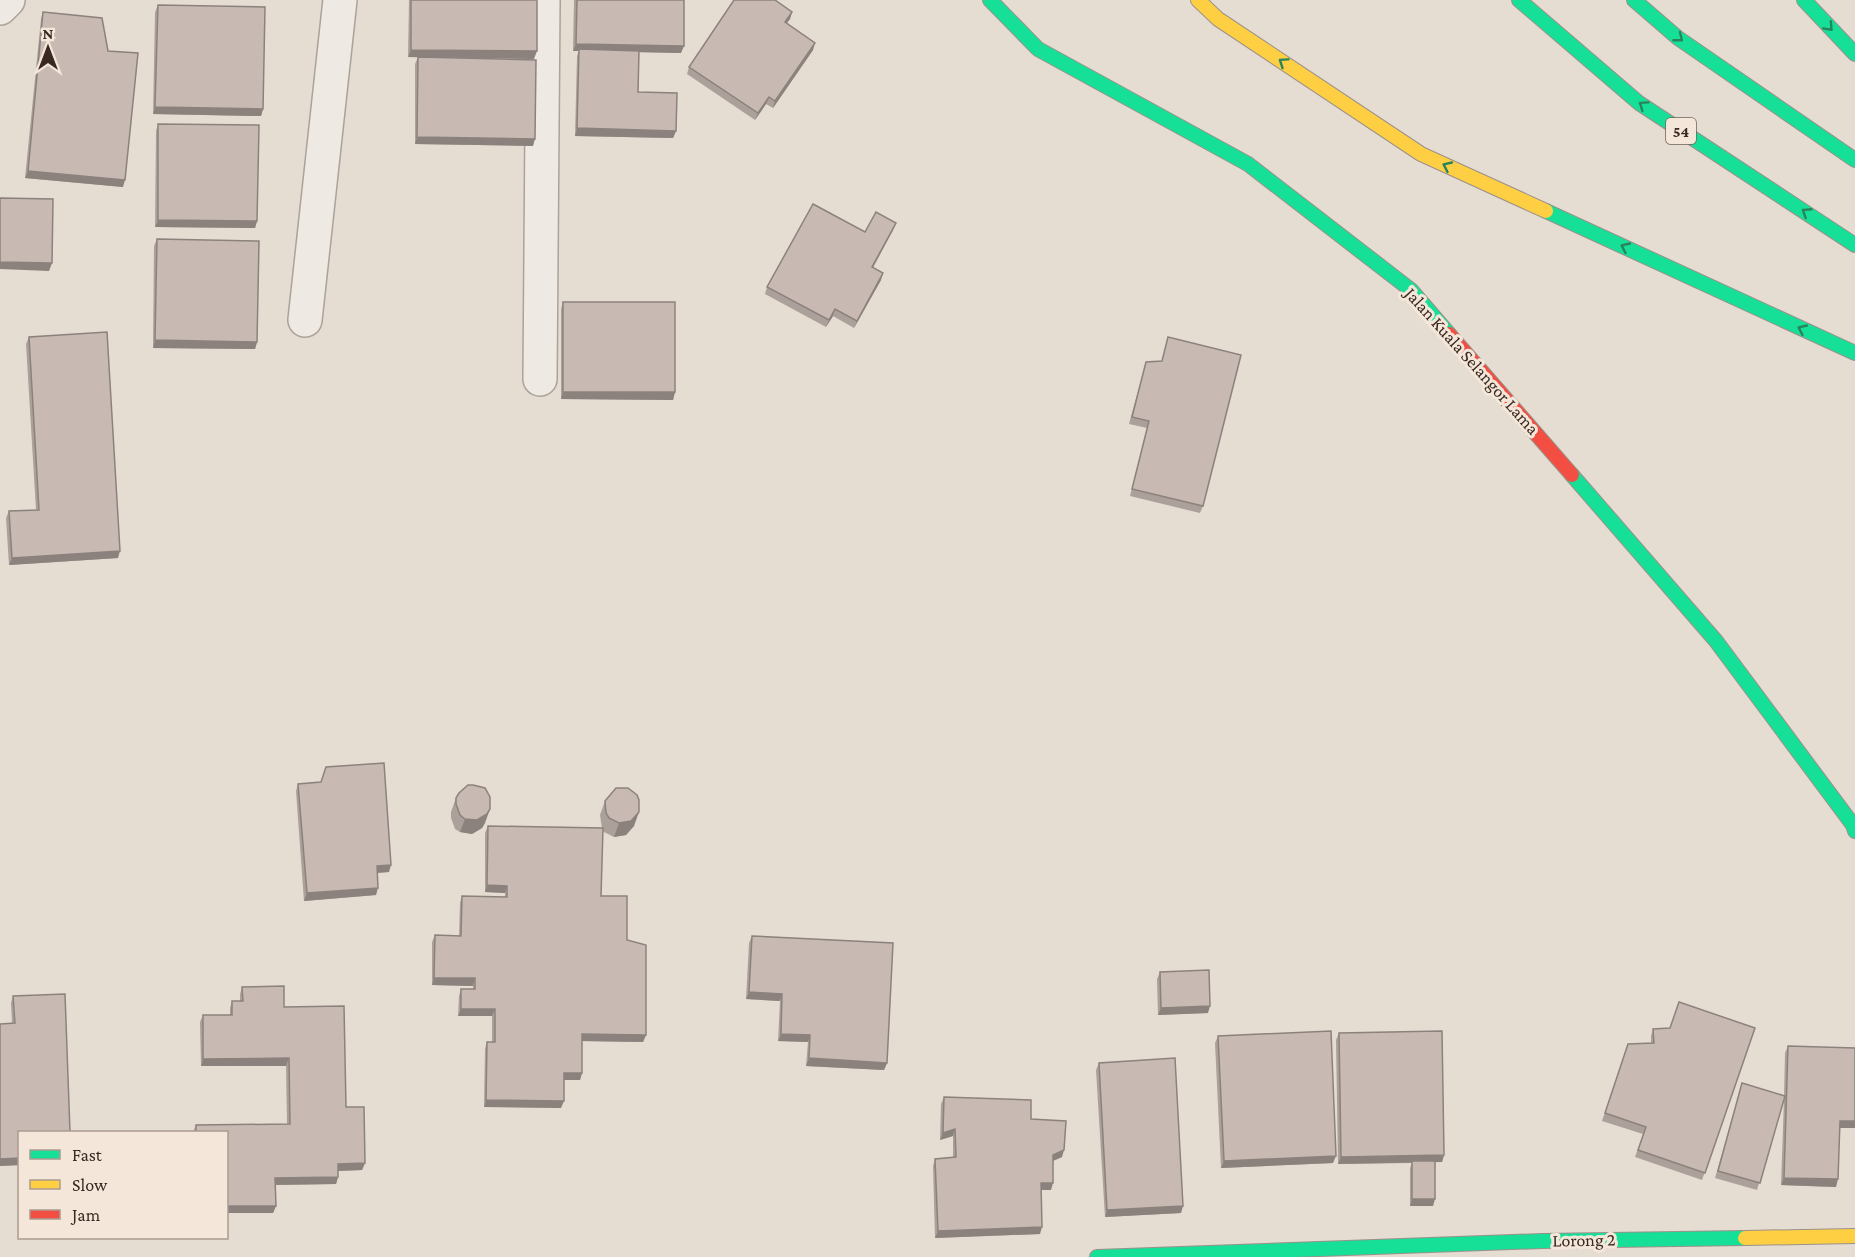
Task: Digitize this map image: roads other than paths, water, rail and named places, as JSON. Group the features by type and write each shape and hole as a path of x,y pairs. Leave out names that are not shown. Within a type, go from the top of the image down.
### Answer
{"main road":[{"name":"Jalan Kuala Selangor Lama","path":"990,0 1038,49 1248,164 1411,290 1716,641 1853,825 1855,831"},
{"path":"1198,0 1218,19 1421,154 1855,353"},
{"name":"54","path":"1519,0 1639,103 1855,244"},
{"path":"1634,0 1678,38 1855,160"},
{"path":"1804,0 1855,54"},
{"name":"Lorong 2","path":"1097,1257 1542,1241 1855,1236"}],"street":[{"path":"0,8 8,0"},
{"path":"305,320 340,0"},
{"path":"540,379 543,0"}]}
